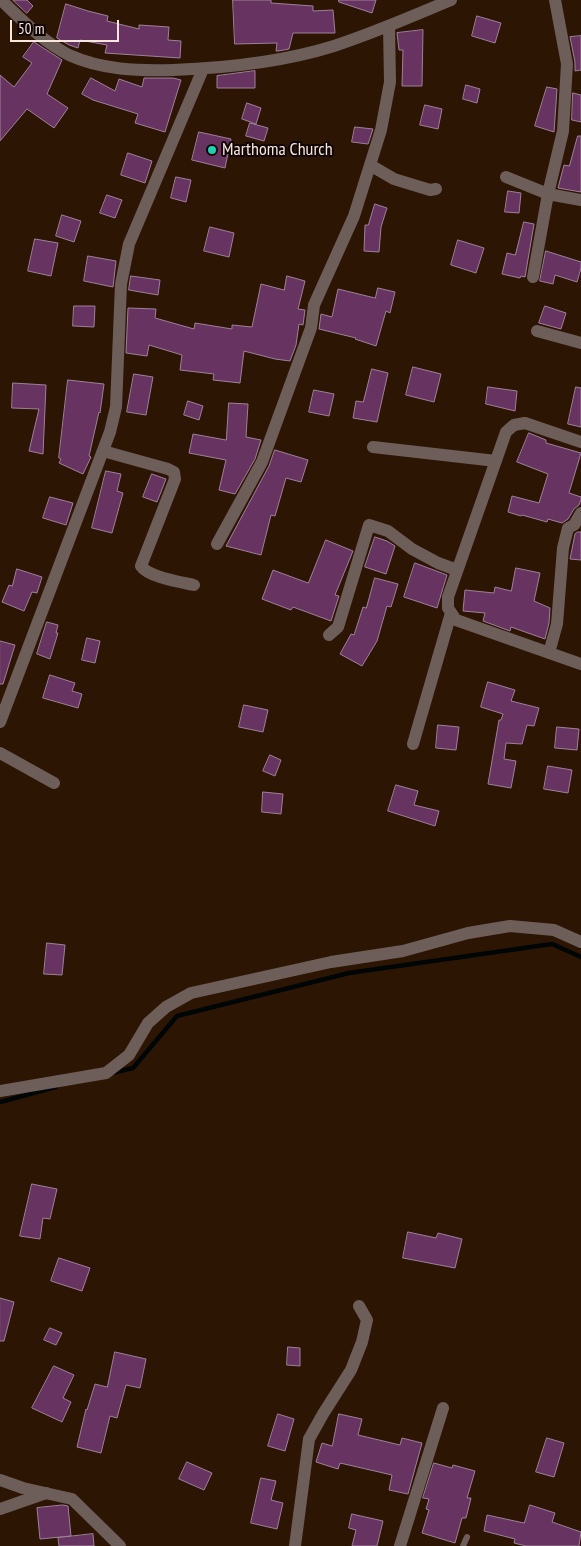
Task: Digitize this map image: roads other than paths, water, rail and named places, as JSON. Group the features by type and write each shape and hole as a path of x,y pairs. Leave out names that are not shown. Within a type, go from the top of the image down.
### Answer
{"street":[{"path":"1,0 37,34 69,55 114,69 204,69 284,58 333,46 389,26 451,0"},
{"path":"533,277 548,194 563,131 567,64 555,0"},
{"path":"217,544 262,462 312,328 314,305 354,216 381,130 390,82 389,26"},
{"path":"0,722 110,432 116,407 120,284 128,244 204,69"},
{"path":"370,165 394,179 430,190 436,189"},
{"path":"506,177 548,194 581,200"},
{"path":"537,331 581,343"},
{"path":"581,442 525,423 514,425 506,432 448,597 448,608 456,620 581,664"},
{"path":"373,447 496,461"},
{"path":"103,451 174,472 175,479 141,566 155,575 194,586"},
{"path":"549,653 557,624 563,548 568,528 574,525 581,513"},
{"path":"329,635 338,627 369,525 388,532 412,549 438,563 457,570"},
{"path":"413,744 451,613"},
{"path":"0,753 54,783"},
{"path":"0,1090 106,1073 129,1055 148,1023 166,1007 191,993 331,962 403,951 468,933 510,926 554,930 581,942"},
{"path":"295,1546 309,1438 351,1370 367,1320 359,1306"},
{"path":"400,1546 443,1408"},
{"path":"0,1480 72,1499 120,1546"},
{"path":"0,1509 46,1493"}],"lane":[{"path":"463,1546 467,1537"}],"waterway":[{"path":"112,1073 133,1068 177,1016 349,973 552,944 581,957"},
{"path":"0,1102 56,1087"}],"place":[{"name":"Marthoma Church","path":"212,150"}]}
